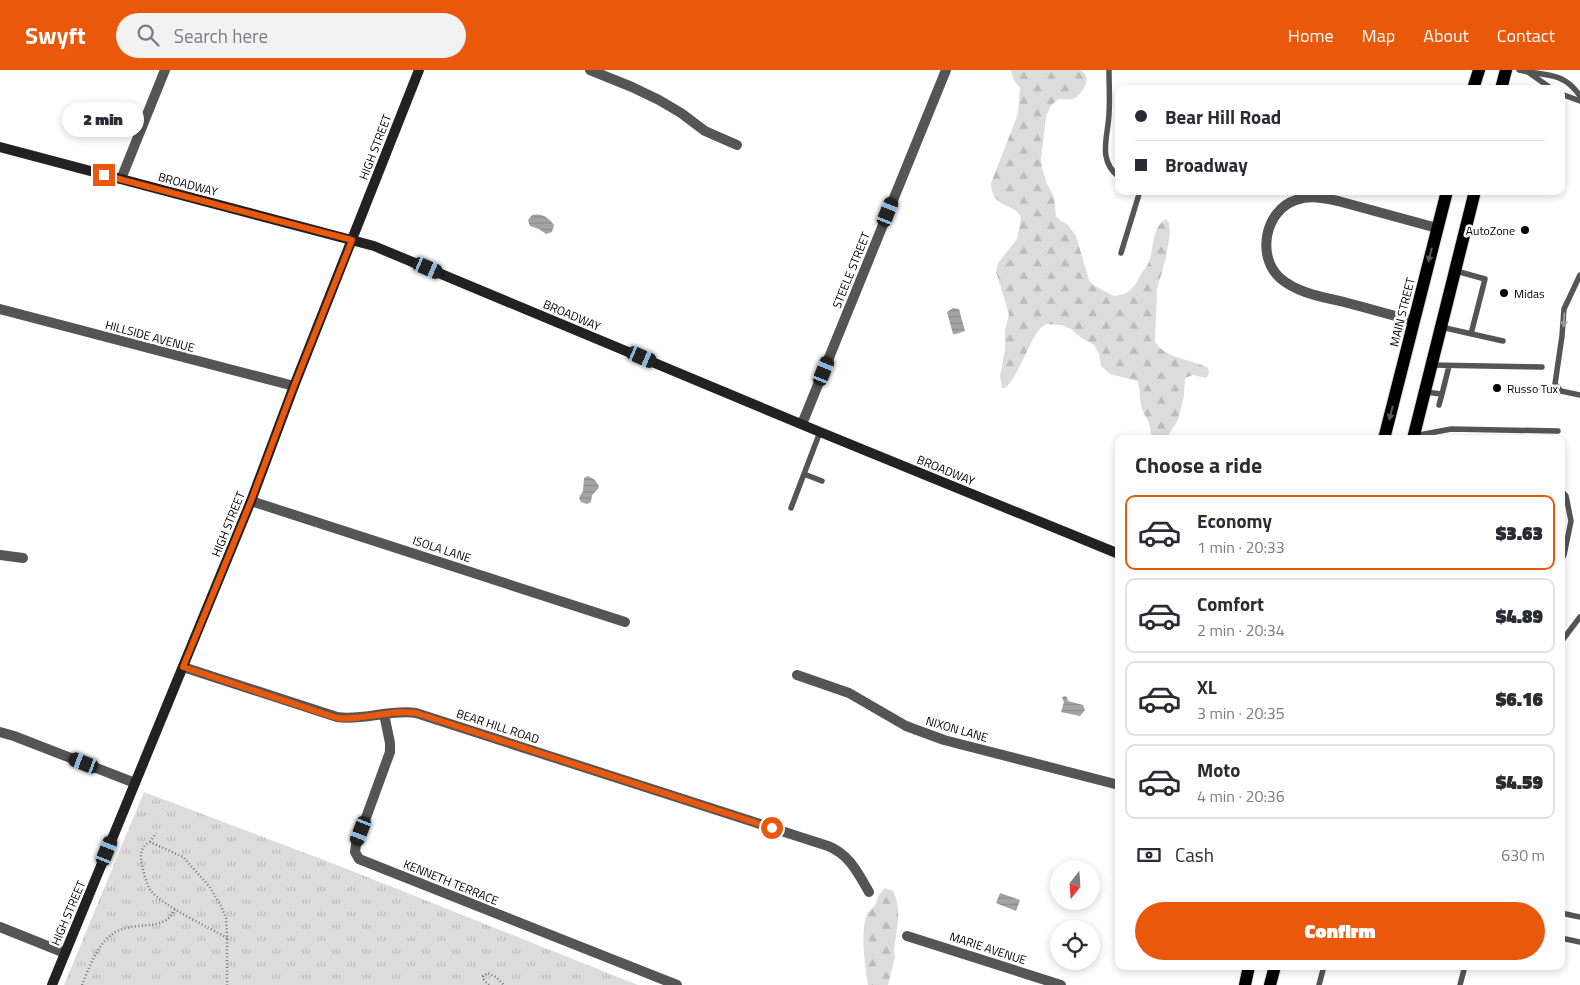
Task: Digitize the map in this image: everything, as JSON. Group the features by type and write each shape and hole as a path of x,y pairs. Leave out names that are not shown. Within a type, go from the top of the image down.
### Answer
{"main road":[{"name":"HIGH STREET","path":"52,985 251,501 294,386 419,70"},
{"path":"1475,85 1479,70"},
{"path":"1502,85 1506,70"},
{"name":"BROADWAY","path":"0,147 374,246 1115,552"},
{"name":"MAIN STREET","path":"1385,435 1446,195"},
{"path":"1413,435 1474,195"},
{"path":"1245,985 1248,970"},
{"path":"1270,985 1274,970"}],"street":[{"path":"121,180 165,70"},
{"path":"590,70 659,100 681,113 705,131 737,145"},
{"name":"STEELE STREET","path":"802,424 946,70"},
{"path":"1414,321 1305,292 1286,283 1273,271 1269,261 1266,243 1267,234 1272,220 1283,207 1290,202 1305,198 1332,200 1437,228"},
{"name":"HILLSIDE AVENUE","path":"0,309 294,386"},
{"name":"ISOLA LANE","path":"251,501 625,622"},
{"path":"0,555 23,558"},
{"name":"BEAR HILL ROAD","path":"183,667 337,718 409,712 420,714 828,846 839,851 848,859 869,892"},
{"name":"NIXON LANE","path":"797,675 849,693 897,722 918,731 1115,784"},
{"name":"KENNETH TERRACE","path":"384,714 390,752 356,845 355,852 359,858 677,985"},
{"path":"0,732 135,783"},
{"path":"0,927 64,953"},
{"name":"MARIE AVENUE","path":"907,936 1061,985"}],"lane":[{"path":"1109,70 1109,113 1105,155 1109,167 1115,173"},
{"path":"1518,70 1558,77 1571,84 1580,96"},
{"path":"1528,72 1546,85"},
{"path":"1565,95 1580,101"},
{"path":"1121,253 1139,195"},
{"path":"1455,271 1485,279 1471,334"},
{"path":"1580,275 1564,310 1556,384 1561,391 1580,395"},
{"path":"1441,327 1503,341"},
{"path":"1431,366 1542,367"},
{"path":"1439,405 1449,366"},
{"path":"1424,392 1442,394"},
{"path":"1424,435 1451,430 1558,431"},
{"path":"791,508 820,432"},
{"path":"804,474 822,481"},
{"path":"1565,495 1572,526 1565,551"},
{"path":"1565,637 1580,617"},
{"path":"1565,914 1580,918"},
{"path":"1565,939 1580,942"},
{"path":"1319,985 1323,970"},
{"path":"1460,985 1464,970"}],"path":[{"path":"156,833 143,848 140,856 152,892 175,908 227,938"},
{"path":"150,842 183,857 209,886 225,914 227,985"},
{"path":"82,985 99,949 112,935 126,928 163,922 171,918 175,908"},
{"path":"489,985 483,976 488,973 496,977 504,985"}],"green space":[{"path":"1011,70 1079,70 1086,76 1087,79 1082,91 1075,98 1058,99 1050,107 1046,117 1041,159 1047,184 1054,197 1056,216 1068,225 1076,236 1089,280 1093,285 1114,296 1130,290 1149,261 1158,227 1166,219 1169,223 1170,233 1166,258 1157,289 1155,342 1172,356 1208,368 1209,373 1206,378 1193,375 1185,378 1184,396 1178,420 1169,435 1151,435 1149,424 1142,410 1137,381 1110,374 1101,366 1099,354 1094,345 1062,325 1047,324 1042,327 1036,334 1011,382 1005,388 1002,388 1000,376 1005,349 1005,330 1009,314 996,272 998,263 1017,239 1021,218 1014,209 995,198 991,183 1018,114 1020,88 1013,79"},
{"path":"144,792 337,865 638,985 64,985"},
{"path":"885,888 893,891 898,906 895,957 888,985 868,985 864,949 865,921 868,913"}],"shaded area":[{"path":"532,215 542,215 549,220 554,225 552,232 546,234 530,226 528,220"},
{"path":"953,308 959,309 965,331 956,334 953,334 947,312"},
{"path":"588,476 595,480 599,486 592,495 591,502 587,504 581,502 579,498 583,491 584,478"},
{"path":"1064,696 1067,697 1068,701 1083,705 1085,710 1080,716 1061,712 1064,702 1062,698"},
{"path":"1000,893 1020,900 1016,911 996,903"}],"place":[{"name":"AutoZone","path":"1525,230"},
{"name":"Midas","path":"1504,293"},
{"name":"Russo Tux","path":"1497,388"}],"route":[{"path":"104,175 352,240 251,501 183,667 337,718 416,713 772,828"}]}
